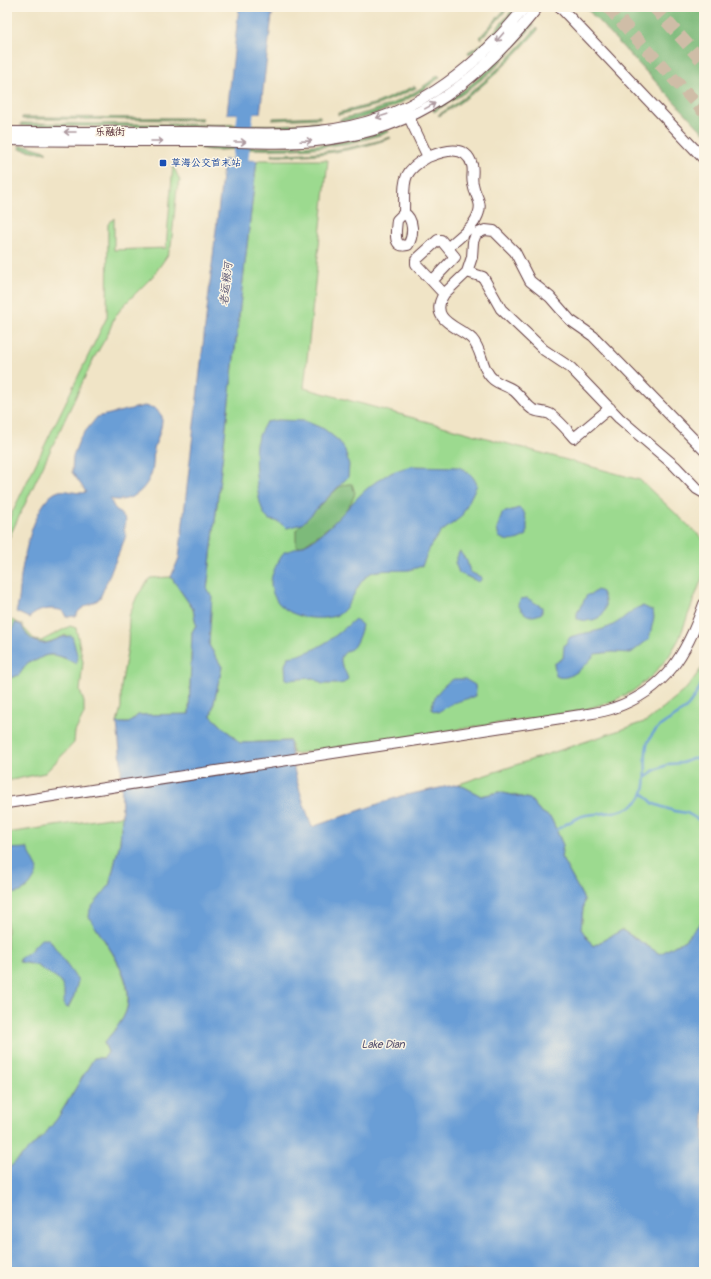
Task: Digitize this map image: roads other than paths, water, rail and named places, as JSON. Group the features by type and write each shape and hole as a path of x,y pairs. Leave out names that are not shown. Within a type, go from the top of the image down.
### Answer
{"street":[{"path":"267,137 337,128 372,119 404,107 435,92 466,70 495,42 525,7"},
{"path":"213,137 267,137 304,142 340,138 375,129 409,117 443,99 474,76 503,49 538,7"},
{"path":"560,7 704,159"},
{"path":"404,107 428,157"},
{"name":"乐融街","path":"7,132 213,137"},
{"name":"乐融街","path":"7,140 213,137"},
{"path":"404,213 406,179 408,171 414,165 443,150 455,150 466,155 472,164 472,183 480,201 477,218 474,224 448,248"},
{"path":"610,408 574,438 549,414 536,412 514,391 494,380 486,369 481,352 474,341 464,333 453,328 442,316 440,306 444,294 467,272 472,257 472,242 476,234 485,230 494,231 515,252 530,281 550,297 570,320 593,336 704,450"},
{"path":"432,281 454,260 454,255 441,240 435,241 416,260 416,264 444,294"},
{"path":"467,272 483,277 496,304 501,310 544,350 571,368 610,408 675,466 697,489 704,493"},
{"path":"7,803 614,709 638,697 659,682 680,659 691,640 704,604"}],"water":[{"path":"239,7 273,7 260,114 227,114"},
{"name":"Lake Dian","path":"224,159 257,160 207,590 212,596 209,645 222,667 211,716 240,743 290,741 295,774 312,827 401,796 459,784 481,796 499,792 530,799 540,811 551,818 563,845 561,857 584,899 581,929 593,946 622,930 660,954 685,940 704,919 704,1272 7,1272 7,1170 44,1135 57,1119 94,1058 104,1058 108,1052 104,1043 123,1018 128,1005 128,992 120,966 89,917 90,909 109,886 120,842 122,816 121,761 117,723 129,723 138,715 189,714 192,632 196,625 193,609 171,577 179,558"},
{"path":"144,406 155,408 162,416 161,429 154,449 153,468 150,478 142,490 124,500 110,499 114,507 126,520 124,528 126,536 100,598 80,610 76,616 66,617 63,611 54,609 41,611 29,618 16,612 19,602 21,575 26,550 38,513 51,495 59,491 79,493 86,492 72,472 73,456 80,438 97,417"},
{"path":"278,420 305,421 324,429 339,441 345,450 349,465 348,477 302,524 287,528 277,522 269,520 264,514 258,495 255,461 256,444 266,422"},
{"path":"413,466 458,467 470,474 477,485 461,517 440,533 431,545 422,566 410,570 371,573 358,586 346,608 334,616 316,618 299,616 284,608 273,594 271,581 277,563 284,552 300,547 317,537 330,526 365,490 379,480 394,471"},
{"path":"519,508 524,512 527,523 527,535 517,540 510,541 499,537 497,529 502,513"},
{"path":"459,552 467,561 470,572 481,577 479,582 459,573 455,563"},
{"path":"597,590 602,592 605,599 604,611 601,616 597,619 591,620 577,619 577,613 587,595 592,594"},
{"path":"527,598 542,607 542,613 534,616 525,614 518,604 521,599"},
{"path":"643,606 653,611 654,617 649,639 631,653 613,652 595,654 588,663 572,675 567,677 556,676 554,664 563,658 564,646 570,637 598,631 608,627 617,623 635,609"},
{"path":"355,619 362,625 354,646 341,658 341,662 348,679 344,683 322,684 313,678 286,680 285,665 288,657 316,648 332,638"},
{"path":"15,623 22,625 28,636 34,641 40,643 50,642 66,636 72,636 78,658 76,664 61,657 48,655 35,661 29,661 19,675 7,679 7,642"},
{"path":"454,679 465,679 475,685 476,696 453,703 438,712 432,710 432,705 442,687"},
{"path":"27,848 38,869 36,874 27,888 23,891 18,893 7,893 7,849"},
{"path":"41,939 49,939 78,981 74,996 68,1008 64,1006 64,990 60,981 36,965 20,962 19,959 29,952"}],"waterway":[{"name":"老运粮河","path":"238,180 248,92"},
{"path":"556,830 582,816 625,810 636,803 644,790 646,749 648,742 656,729 678,715 688,706 704,680"},
{"path":"646,778 653,771 669,764 682,763 692,759 704,758"},
{"path":"643,793 654,804 674,811 687,813 704,823"}],"tunnel":[{"path":"608,7 704,112"},
{"path":"654,7 704,63"}],"place":[{"name":"草海公交首末站","path":"163,163"}]}
